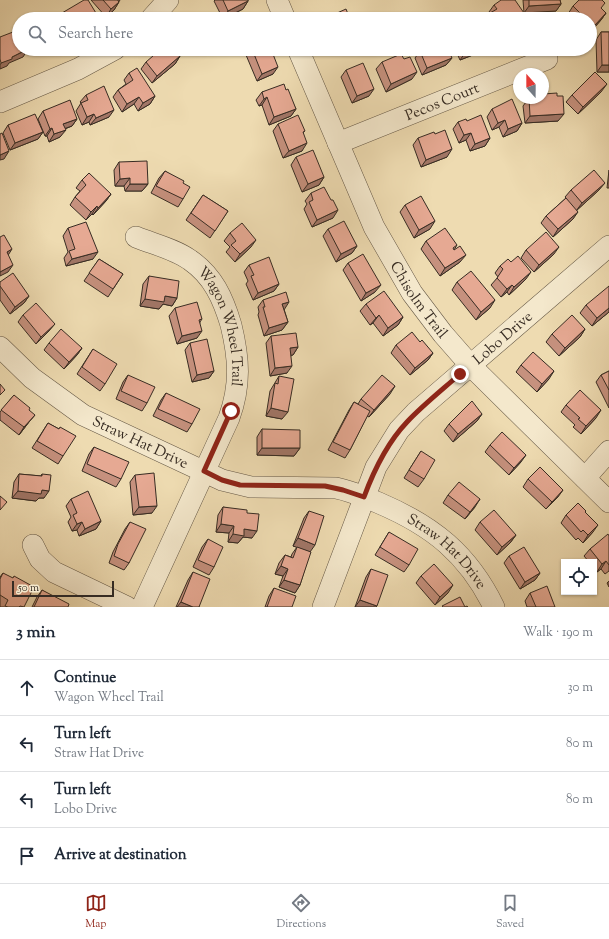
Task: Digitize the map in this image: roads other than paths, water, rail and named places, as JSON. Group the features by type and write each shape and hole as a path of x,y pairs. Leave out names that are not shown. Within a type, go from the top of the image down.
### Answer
{"street":[{"path":"157,12 168,0"},
{"path":"277,0 282,12"},
{"path":"0,102 78,69 102,56"},
{"name":"Chisolm Trail","path":"301,56 374,227 399,271 427,313 471,366 609,502"},
{"name":"Pecos Court","path":"338,143 547,59"},
{"name":"Wagon Wheel Trail","path":"136,237 184,256 200,268 216,287 227,310 237,348 238,380 231,411 142,607"},
{"name":"Lobo Drive","path":"323,607 364,497 379,462 403,426 460,374 609,246"},
{"name":"Straw Hat Drive","path":"0,347 32,378 83,415 222,480 240,485 325,486 364,497 404,514 420,523 450,546 475,574 494,607"},
{"path":"585,478 609,451"},
{"path":"33,545 40,559 54,572 127,607"}]}
